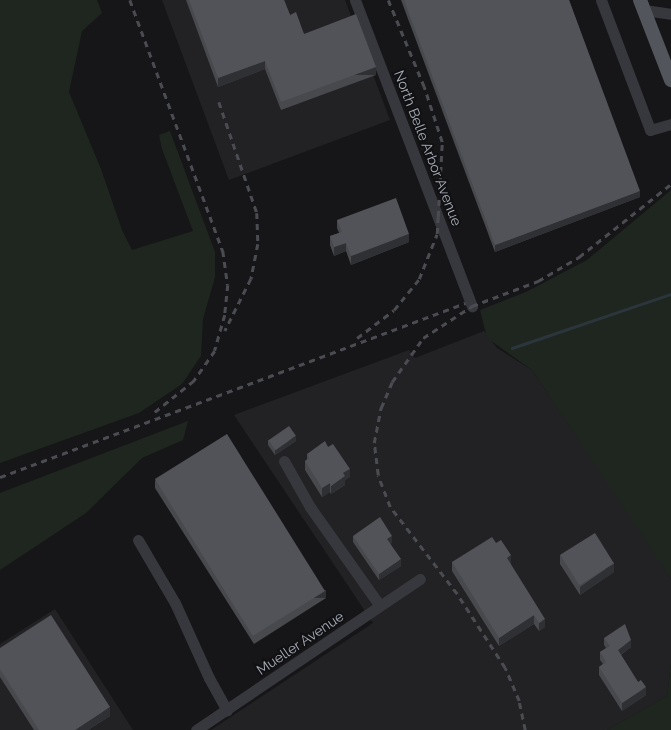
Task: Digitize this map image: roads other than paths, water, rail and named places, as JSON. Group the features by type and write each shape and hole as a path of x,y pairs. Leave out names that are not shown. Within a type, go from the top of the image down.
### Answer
{"main road":[{"path":"642,5 671,80"}],"street":[{"name":"North Belle Arbor Avenue","path":"355,0 472,306"},
{"path":"601,0 650,130 671,124"},
{"path":"642,5 671,14"},
{"path":"284,461 310,507 380,606"},
{"path":"138,540 175,603 209,678 227,710"},
{"name":"Mueller Avenue","path":"196,730 420,579"}],"waterway":[{"path":"512,348 671,294"}],"railway":[{"path":"130,0 223,251 228,285 225,315 215,351 194,381 153,414"},
{"path":"357,338 394,310 419,279 437,234 442,142 424,87 388,0"},
{"path":"219,102 257,213 258,244 251,279 225,331"},
{"path":"525,730 519,701 505,668 457,594 390,507 378,475 374,443 381,408 392,382 423,338 472,306 538,281 579,257 671,184"},
{"path":"0,477 466,303"}]}
